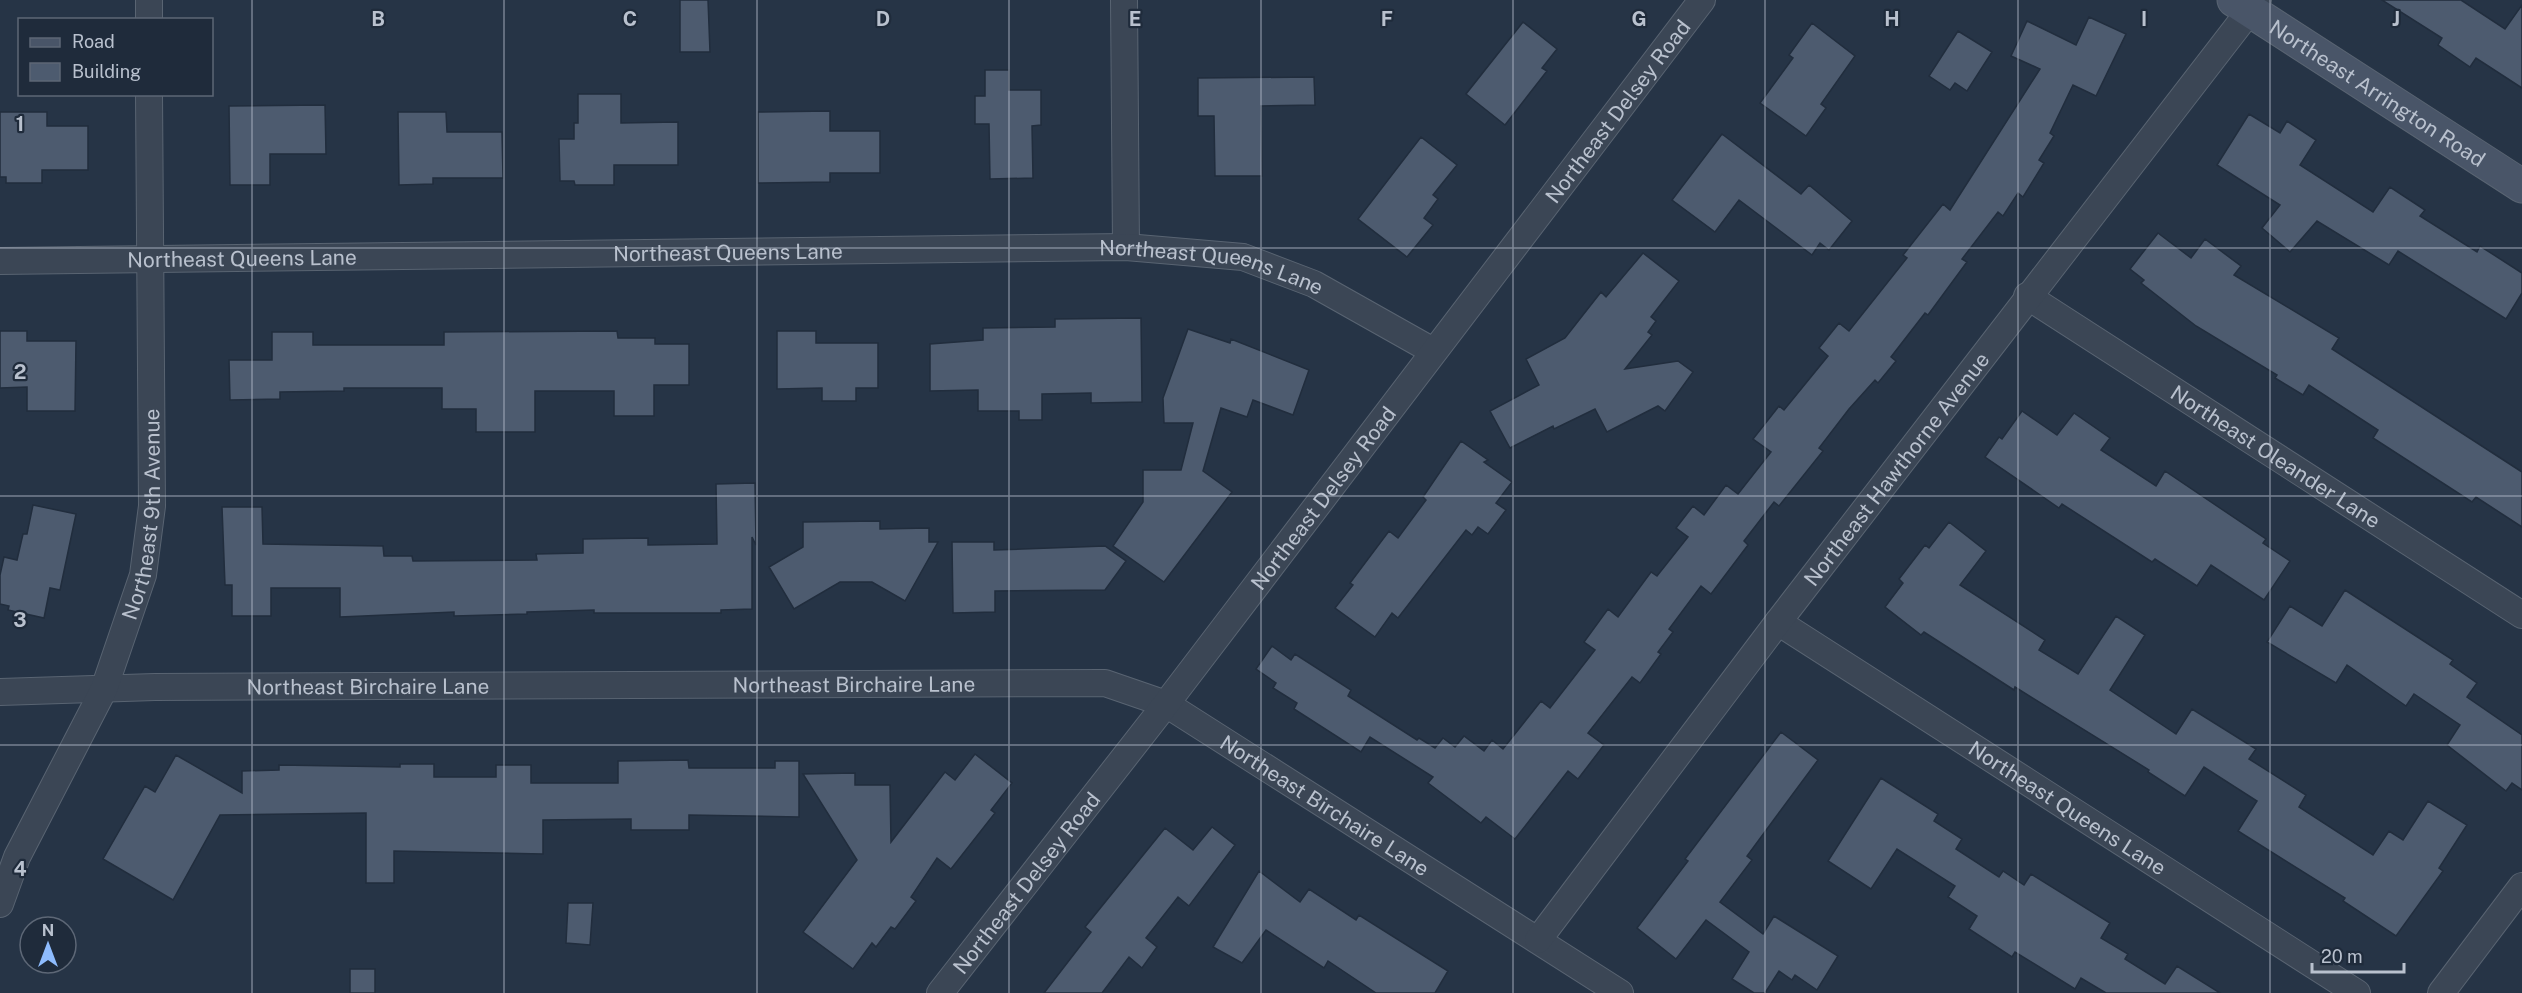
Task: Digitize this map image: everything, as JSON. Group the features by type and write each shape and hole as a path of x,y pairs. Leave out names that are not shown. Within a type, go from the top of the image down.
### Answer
{"street":[{"path":"149,0 149,18"},
{"path":"1124,0 1126,247"},
{"name":"Northeast Delsey Road","path":"940,993 1166,704 1702,0"},
{"name":"Northeast Arrington Road","path":"2248,3 2522,186"},
{"name":"Northeast Hawthorne Avenue","path":"1538,940 2248,3"},
{"name":"Northeast 9th Avenue","path":"0,904 17,857 104,689 143,575 152,506 149,96"},
{"name":"Northeast Queens Lane","path":"0,261 150,261 1126,247 1243,257 1314,284 1433,351"},
{"name":"Northeast Oleander Lane","path":"2027,297 2522,615"},
{"name":"Northeast Queens Lane","path":"1778,622 2357,993"},
{"name":"Northeast Birchaire Lane","path":"0,692 104,689 1105,683 1166,704 1620,993"},
{"path":"2441,993 2522,886"}],"building":[{"path":"680,0 708,0 710,52 680,52"},
{"path":"2382,0 2461,0 2505,29 2522,5 2522,88 2476,58 2470,67 2438,45 2442,38"},
{"path":"2089,17 2126,34 2096,96 2073,85 2050,133 2054,136 2039,160 2044,163 2023,197 2018,193 2003,216 1998,212 1962,259 1967,262 1928,315 1925,313 1891,357 1896,361 1878,383 1875,380 1849,409 1819,448 1823,451 1779,506 1774,502 1744,541 1748,545 1711,594 1701,586 1669,629 1673,632 1658,652 1661,654 1640,683 1632,677 1588,733 1604,745 1578,779 1568,771 1515,839 1486,817 1481,823 1428,783 1433,777 1370,737 1361,752 1294,709 1297,703 1273,688 1276,683 1256,669 1272,646 1291,660 1295,654 1351,690 1348,696 1417,740 1419,738 1435,748 1443,738 1455,747 1464,736 1484,751 1492,740 1503,749 1541,701 1550,708 1595,650 1584,642 1608,609 1618,617 1651,572 1657,576 1688,537 1676,528 1693,506 1704,515 1726,485 1738,494 1771,452 1753,439 1779,406 1784,410 1828,356 1819,348 1839,323 1849,331 1907,258 1903,255 1943,204 1950,210 2040,69 2011,56 2027,21 2076,45"},
{"path":"1523,22 1557,49 1542,68 1547,71 1505,125 1466,94"},
{"path":"1812,23 1855,56 1821,104 1826,108 1806,136 1760,103 1793,58 1789,55"},
{"path":"1958,31 1992,52 1967,91 1955,83 1950,90 1929,76"},
{"path":"985,70 1009,70 1009,90 1041,90 1041,125 1032,126 1033,178 990,179 989,124 975,124 975,96 985,96"},
{"path":"1314,77 1315,105 1261,106 1262,176 1215,176 1214,116 1198,116 1198,78"},
{"path":"578,94 621,94 621,123 678,122 678,165 614,165 614,185 575,185 574,181 560,181 559,139 574,139 574,123 578,123"},
{"path":"325,105 326,154 270,154 270,185 230,185 229,106"},
{"path":"830,111 830,131 880,131 880,173 830,173 830,182 758,183 758,112"},
{"path":"0,112 47,112 47,126 88,126 88,170 42,170 42,183 6,183 6,177 0,177"},
{"path":"398,112 446,112 447,132 502,132 503,178 433,178 433,184 399,185"},
{"path":"2249,114 2280,133 2287,121 2316,140 2300,165 2373,212 2390,187 2425,210 2420,216 2477,252 2480,246 2522,273 2522,293 2506,319 2398,251 2389,265 2317,221 2290,252 2262,228 2280,205 2217,165"},
{"path":"1722,134 1801,194 1809,185 1852,221 1829,250 1820,243 1812,255 1739,200 1715,232 1672,200"},
{"path":"1421,137 1457,165 1433,195 1438,199 1424,218 1433,225 1407,257 1358,219"},
{"path":"2158,233 2191,258 2205,239 2241,266 2234,275 2339,338 2332,349 2522,472 2522,527 2476,497 2472,502 2373,438 2378,430 2309,385 2303,395 2275,378 2277,375 2196,326 2141,283 2144,280 2130,269"},
{"path":"1643,253 1679,281 1651,317 1656,321 1648,332 1652,335 1625,369 1678,361 1693,372 1665,411 1658,406 1607,432 1595,409 1554,429 1553,426 1510,448 1490,411 1539,385 1526,359 1565,338 1601,292 1606,297"},
{"path":"1141,318 1142,402 1091,403 1091,393 1042,394 1042,420 1019,420 1019,411 978,411 978,390 930,391 930,344 983,340 983,328 1055,327 1055,319"},
{"path":"1188,329 1230,343 1231,339 1309,370 1293,415 1253,400 1247,417 1221,408 1203,471 1232,492 1164,582 1113,546 1143,502 1143,470 1181,470 1193,423 1164,423 1163,398"},
{"path":"0,331 27,331 27,341 76,341 75,411 27,411 27,387 0,388"},
{"path":"617,331 618,338 655,338 655,344 689,344 689,385 654,385 654,416 614,416 614,391 535,391 535,432 476,432 476,409 442,409 442,388 344,388 344,391 280,392 280,399 230,400 229,360 272,360 272,332 313,332 313,345 444,345 444,332"},
{"path":"777,331 816,331 816,343 878,343 878,388 856,388 856,401 822,401 822,388 777,389"},
{"path":"2022,411 2057,435 2074,413 2110,438 2101,450 2156,486 2165,471 2266,539 2263,543 2290,561 2264,600 2211,565 2197,586 2155,559 2152,562 2062,504 2059,508 1985,457 1999,437 2002,439"},
{"path":"1461,441 1488,460 1484,462 1512,482 1496,503 1506,510 1488,534 1478,527 1472,535 1466,530 1398,618 1392,613 1375,637 1335,608 1353,585 1350,583 1389,531 1398,538 1426,500 1423,497"},
{"path":"755,483 756,545 752,537 752,609 721,610 721,613 594,613 594,610 527,612 527,614 454,616 454,612 340,617 340,588 271,588 271,616 232,616 232,585 225,585 222,507 262,507 263,544 383,546 384,556 412,556 413,561 537,560 536,554 583,553 583,539 648,538 648,545 717,544 716,484"},
{"path":"33,505 76,514 60,590 50,588 44,618 8,610 9,606 0,604 0,575 4,557 17,560 23,534 27,534"},
{"path":"880,521 880,529 929,528 929,542 938,542 905,601 872,582 840,582 794,609 769,567 803,547 803,522"},
{"path":"1949,522 1986,551 1960,585 2045,640 2039,650 2078,674 2116,616 2145,635 2110,690 2176,734 2192,709 2256,749 2249,759 2306,795 2299,807 2373,855 2389,831 2403,840 2428,801 2467,825 2439,868 2443,871 2396,936 2343,901 2345,898 2238,831 2257,801 2204,767 2185,796 2148,772 2149,770 2015,687 2014,690 1924,632 1921,635 1885,607 1903,583 1899,579 1925,545 1929,548"},
{"path":"952,542 994,542 994,550 1105,546 1126,561 1105,590 995,591 995,612 953,613"},
{"path":"2345,590 2453,660 2450,664 2477,683 2467,697 2522,735 2522,790 2512,783 2506,791 2447,745 2460,725 2414,694 2406,706 2347,665 2336,683 2267,642 2290,606 2322,626"},
{"path":"1781,732 1818,760 1747,856 1752,860 1720,902 1763,934 1774,916 1838,956 1817,990 1795,975 1792,980 1779,971 1765,993 1754,993 1732,979 1749,952 1706,920 1676,959 1637,928 1688,861 1685,859"},
{"path":"975,754 1012,783 991,810 995,813 951,869 937,858 911,897 916,901 895,929 891,927 876,947 872,943 853,969 803,932 857,860 803,774 855,773 855,785 890,785 891,842 945,772 955,780"},
{"path":"176,755 242,793 242,771 279,770 279,765 400,767 400,764 434,764 434,777 496,777 496,765 531,765 531,783 618,783 618,761 688,760 689,768 775,768 775,761 799,761 799,817 689,815 689,830 631,830 631,819 543,820 543,854 394,851 394,883 366,883 366,813 220,815 173,900 103,859 145,786 155,792"},
{"path":"1881,778 1938,814 1934,821 1962,839 1956,849 1999,877 2003,871 2024,885 2031,874 2110,923 2101,938 2128,954 2125,959 2165,984 2177,966 2220,993 2106,993 2081,978 2075,989 2015,952 2012,957 1969,929 1977,916 1948,897 1955,886 1897,849 1871,889 1828,861"},
{"path":"1212,827 1235,845 1189,906 1178,897 1146,938 1157,947 1142,968 1129,957 1102,993 1044,993 1091,932 1085,927 1165,828 1193,850"},
{"path":"1259,871 1300,902 1309,889 1356,920 1359,915 1448,971 1435,993 1376,993 1328,961 1324,968 1266,930 1242,963 1213,947"},
{"path":"568,903 593,903 590,945 566,943"},
{"path":"350,969 375,969 375,993 350,993"}]}
